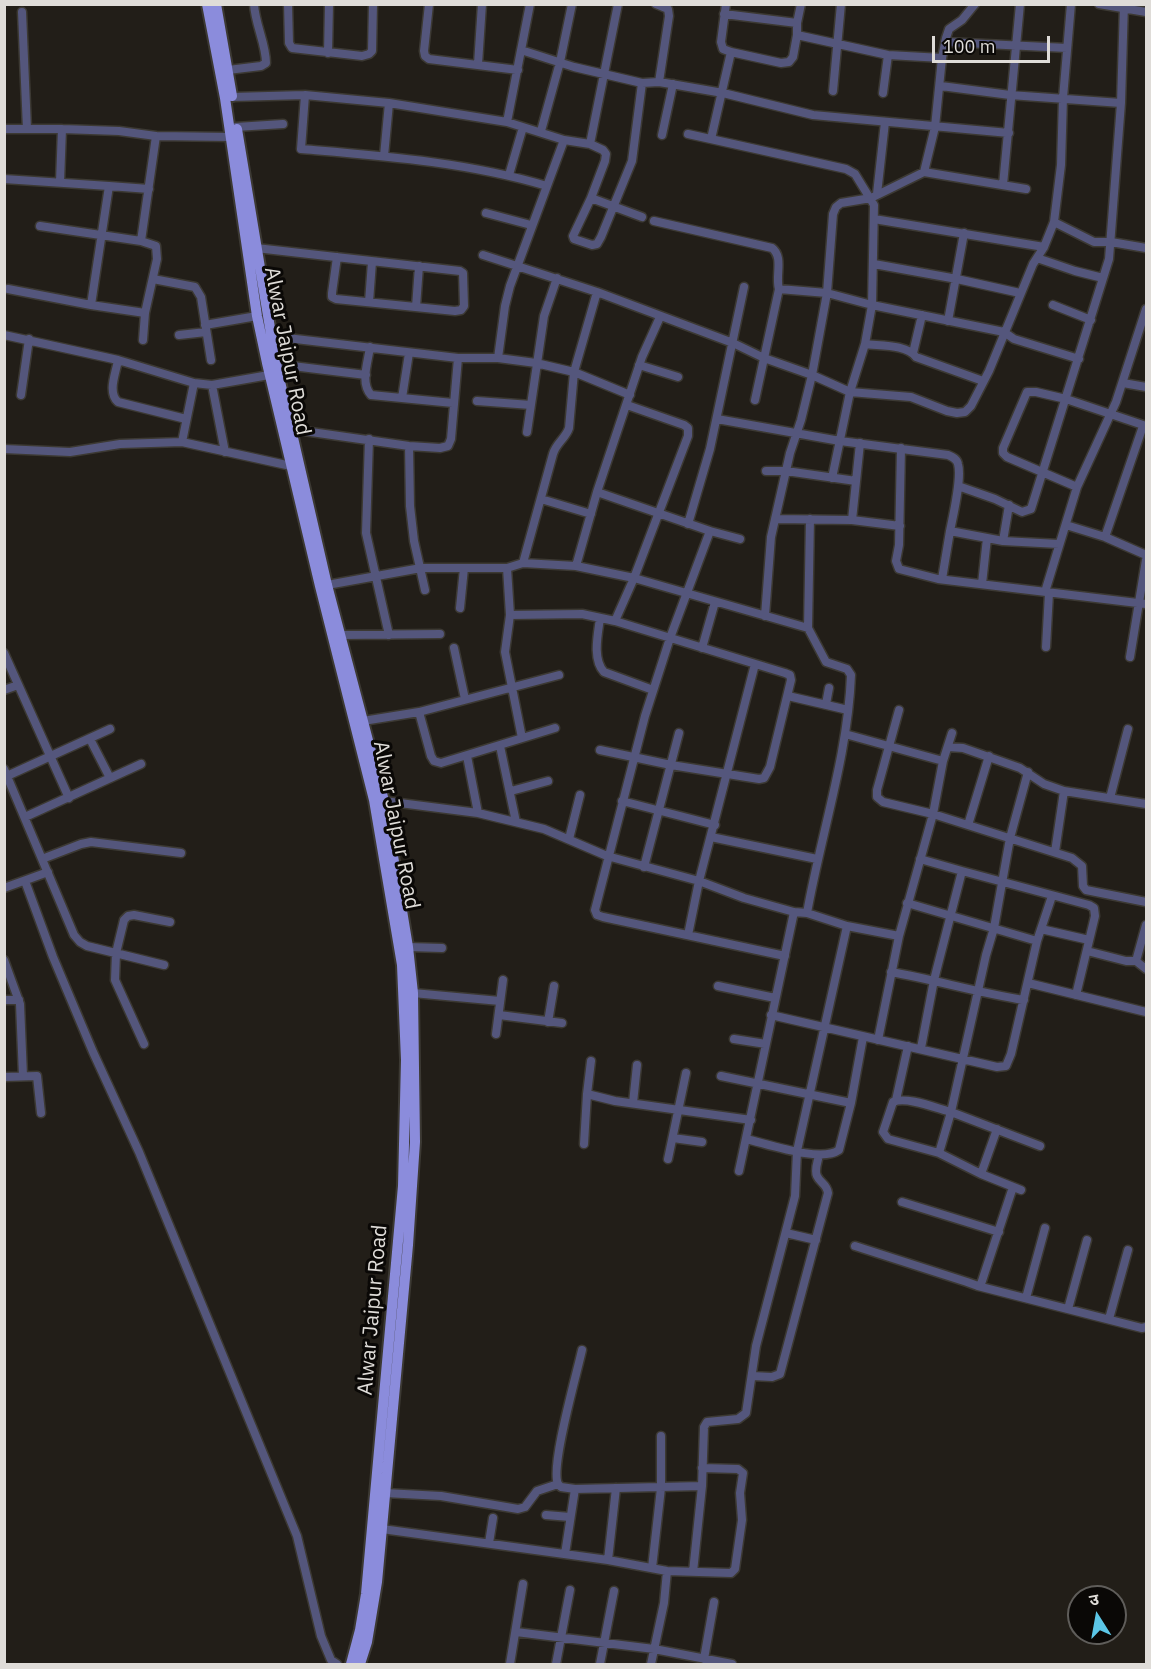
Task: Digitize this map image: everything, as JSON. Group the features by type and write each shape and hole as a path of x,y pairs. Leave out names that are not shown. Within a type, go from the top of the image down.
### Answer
{"main road":[{"name":"Alwar Jaipur Road","path":"207,4 234,132 270,336 290,429 327,585 384,801 414,993 416,1103 413,1175 385,1493 379,1507 382,1529 373,1612 360,1665"},
{"name":"Alwar Jaipur Road","path":"216,4 232,97 234,132 257,316 269,375 374,800 400,947 405,993 406,1079 403,1186 379,1507 364,1611 351,1665"}],"street":[{"path":"228,70 261,66 266,63 254,4"},
{"path":"288,4 289,43 292,48 362,56 369,54 373,46 372,4"},
{"path":"328,53 329,4"},
{"path":"429,4 424,51 425,56 429,59 518,70"},
{"path":"478,64 483,4"},
{"path":"507,122 530,4"},
{"path":"541,131 560,62 572,4"},
{"path":"591,144 618,4"},
{"path":"656,4 668,9 669,16 658,82"},
{"path":"797,23 725,9 721,42 723,49 775,62 789,62 793,57 801,4"},
{"path":"833,91 841,4"},
{"path":"924,172 935,127 945,42 949,29 962,20 975,4"},
{"path":"1003,185 1020,4"},
{"path":"483,255 597,292 733,343 764,358 812,375 850,392 910,397 957,413 965,412 971,406 989,371 1020,293 1054,222 1061,165 1063,98 1071,4"},
{"path":"1099,4 1146,12"},
{"path":"958,486 1022,512 1031,509 1109,259 1121,103 1124,7"},
{"path":"22,12 27,129"},
{"path":"797,35 888,55 942,57"},
{"path":"945,42 1067,48"},
{"path":"521,50 574,68 642,83 658,82 723,93 813,115 1009,133"},
{"path":"711,139 731,52"},
{"path":"883,93 888,55"},
{"path":"232,97 305,95 389,103 507,122 564,140 591,144 603,150 606,154 605,161 573,236 574,239 592,245 597,244 632,161 642,83"},
{"path":"662,135 673,84"},
{"path":"940,86 1010,95 1121,103"},
{"path":"305,95 301,149 384,156 509,175 547,186"},
{"path":"384,156 389,103"},
{"path":"832,478 850,392 865,344 872,305 874,196 885,122"},
{"path":"4,129 119,131 156,136 234,132 283,124"},
{"path":"509,175 523,127"},
{"path":"60,182 62,129"},
{"path":"688,134 846,169 855,174 874,196"},
{"path":"141,241 156,136"},
{"path":"498,358 505,306 516,267 564,140"},
{"path":"765,616 768,561 775,519 812,375 827,293 833,214 836,207 841,203 874,196 924,172 1026,189"},
{"path":"4,179 149,189"},
{"path":"91,305 109,186"},
{"path":"591,198 642,217"},
{"path":"486,213 531,225"},
{"path":"874,219 1044,247"},
{"path":"654,221 772,248 777,252 776,278 779,289 755,400"},
{"path":"1054,222 1094,242 1111,242 1146,248"},
{"path":"40,225 151,243 157,250 158,259 145,313 142,340"},
{"path":"948,321 964,233"},
{"path":"256,248 419,266 463,273 464,306 461,310 455,311 336,300 332,297 337,257"},
{"path":"1037,258 1076,272 1103,278"},
{"path":"369,302 372,262"},
{"path":"874,264 1020,293"},
{"path":"416,307 419,266"},
{"path":"527,432 544,316 557,278"},
{"path":"153,279 195,287 199,290 211,360"},
{"path":"688,524 717,419 744,287"},
{"path":"8,289 145,313"},
{"path":"779,289 827,293 872,305 1004,332 1014,339 1079,359"},
{"path":"523,563 555,447 567,435 569,428 574,372 597,292"},
{"path":"1053,305 1090,320"},
{"path":"1046,647 1047,592 1059,544 1077,487 1123,383 1146,309"},
{"path":"913,353 922,315"},
{"path":"179,335 257,316"},
{"path":"576,566 597,492 639,365 660,317"},
{"path":"4,334 118,360 194,383 212,385 269,375"},
{"path":"270,336 458,358 498,358 536,363 574,372 630,395"},
{"path":"21,394 29,339"},
{"path":"865,344 903,349 913,353 916,357 983,381"},
{"path":"370,347 366,390 371,395 453,403"},
{"path":"402,398 409,353"},
{"path":"290,429 409,446 440,448 448,446 451,439 458,358"},
{"path":"118,360 112,391 113,398 118,402 186,418"},
{"path":"276,364 366,375"},
{"path":"639,365 678,377"},
{"path":"182,442 194,383"},
{"path":"1123,383 1146,387"},
{"path":"212,385 225,452"},
{"path":"1077,487 1007,457 1003,453 1003,448 1027,392 1066,399 1145,426 1105,537"},
{"path":"477,401 531,405"},
{"path":"615,621 634,578 688,436 684,425 627,405"},
{"path":"717,419 797,434 901,448 954,458 958,464 958,486 942,579"},
{"path":"369,439 365,526 389,635"},
{"path":"4,449 70,452 120,444 182,442 291,466"},
{"path":"852,520 860,443"},
{"path":"409,446 410,506 414,541 425,590"},
{"path":"901,448 900,526 896,561 899,569 942,579 1143,604"},
{"path":"766,471 786,471 856,482"},
{"path":"597,492 688,524 740,539"},
{"path":"541,499 591,514"},
{"path":"1004,541 1009,505"},
{"path":"775,519 852,520 900,526"},
{"path":"807,913 845,734 850,671 826,662 808,628 810,519"},
{"path":"1066,525 1105,537 1146,560 1143,604 1130,657"},
{"path":"710,531 653,690 595,910 597,915 784,956"},
{"path":"950,531 1004,541 1059,544"},
{"path":"982,584 987,538"},
{"path":"327,585 376,578 421,568 507,568 523,563 576,566 687,592 808,628"},
{"path":"460,608 464,568"},
{"path":"507,568 510,615 505,652 522,738"},
{"path":"702,648 715,602"},
{"path":"510,615 582,614 615,621 790,675 788,696 770,767 764,778 671,765 600,750"},
{"path":"600,618 597,652 600,669 653,690"},
{"path":"341,635 440,634"},
{"path":"454,648 465,699"},
{"path":"4,653 69,798"},
{"path":"688,934 699,881 755,664"},
{"path":"363,721 419,712 559,675"},
{"path":"4,690 18,685"},
{"path":"826,704 829,688"},
{"path":"788,696 848,710"},
{"path":"899,710 877,790 877,796 883,802 933,814 1055,852 1080,862 1083,886 1086,890 1146,902"},
{"path":"419,712 430,756 434,761 441,763 555,728"},
{"path":"110,729 49,757 6,773 74,935 80,942 164,965"},
{"path":"1110,798 1128,729"},
{"path":"644,867 680,733"},
{"path":"878,1040 899,936 933,814 943,761 952,733"},
{"path":"845,734 943,761"},
{"path":"90,739 110,778"},
{"path":"500,746 516,822"},
{"path":"948,747 963,748 989,756 1028,772 1044,784 1064,791 1146,804"},
{"path":"467,756 478,813"},
{"path":"968,825 989,756"},
{"path":"25,817 141,764"},
{"path":"939,1153 951,1112 994,928 1010,838 1028,772"},
{"path":"511,790 548,781"},
{"path":"1055,852 1064,791"},
{"path":"569,839 580,795"},
{"path":"384,801 478,813 516,822 569,839 608,856 699,881 744,898 794,912 807,913 847,926 899,936"},
{"path":"622,801 715,825"},
{"path":"711,837 817,859"},
{"path":"42,859 91,842 181,853"},
{"path":"920,860 1095,908 1076,995"},
{"path":"921,1048 934,980 962,871"},
{"path":"4,888 48,872"},
{"path":"25,881 53,957 139,1152 297,1536 321,1636 331,1660 337,1665"},
{"path":"771,1015 997,1067 1006,1066 1011,1054 1037,941 1052,896"},
{"path":"907,903 1037,941"},
{"path":"739,1171 794,912"},
{"path":"144,1044 115,980 114,971 124,920 134,915 170,922"},
{"path":"1136,961 1146,925"},
{"path":"693,1572 702,1486 704,1427 707,1422 713,1420 742,1418 748,1406 756,1346 795,1196 797,1151 847,926"},
{"path":"1041,929 1089,940"},
{"path":"408,947 442,948"},
{"path":"1087,951 1126,961 1136,961 1146,969"},
{"path":"4,960 19,1000 23,1076"},
{"path":"891,972 1024,1000"},
{"path":"496,1034 502,980"},
{"path":"1028,983 1145,1012 1146,1002"},
{"path":"548,1022 554,986"},
{"path":"718,986 775,998"},
{"path":"414,993 500,1001"},
{"path":"4,1000 19,1000"},
{"path":"499,1015 562,1023"},
{"path":"746,1139 819,1155 834,1154 839,1150 852,1103 863,1037"},
{"path":"734,1039 766,1044"},
{"path":"908,1046 896,1100 893,1102 883,1132 885,1136 888,1139 939,1153 981,1174 1017,1188 999,1232 983,1282 978,1286"},
{"path":"584,1144 591,1061"},
{"path":"633,1103 637,1065"},
{"path":"668,1160 686,1073"},
{"path":"4,1077 37,1076 42,1113"},
{"path":"722,1076 852,1103"},
{"path":"587,1094 751,1120"},
{"path":"896,1100 910,1101 951,1112 1040,1146"},
{"path":"981,1174 997,1129"},
{"path":"673,1138 702,1142"},
{"path":"752,1376 772,1377 780,1374 828,1193 816,1172 819,1155"},
{"path":"902,1202 999,1232"},
{"path":"1026,1298 1045,1228"},
{"path":"786,1233 816,1240"},
{"path":"1068,1309 1087,1240"},
{"path":"855,1246 978,1286 1146,1327"},
{"path":"1109,1319 1128,1250"},
{"path":"582,1350 561,1440 556,1473 558,1484 561,1487 575,1489 702,1486"},
{"path":"652,1568 662,1488 661,1436"},
{"path":"382,1529 608,1560 668,1571 731,1573 735,1569 742,1520 740,1493 744,1477 742,1471 738,1469 702,1468"},
{"path":"385,1493 441,1496 518,1509 525,1507 537,1491 558,1484"},
{"path":"608,1560 616,1488"},
{"path":"565,1554 575,1489"},
{"path":"546,1515 570,1517"},
{"path":"489,1543 493,1518"},
{"path":"651,1665 668,1571"},
{"path":"510,1665 523,1584"},
{"path":"556,1665 570,1590"},
{"path":"600,1665 614,1592"},
{"path":"704,1659 714,1602"},
{"path":"516,1632 654,1649 732,1664"}]}
